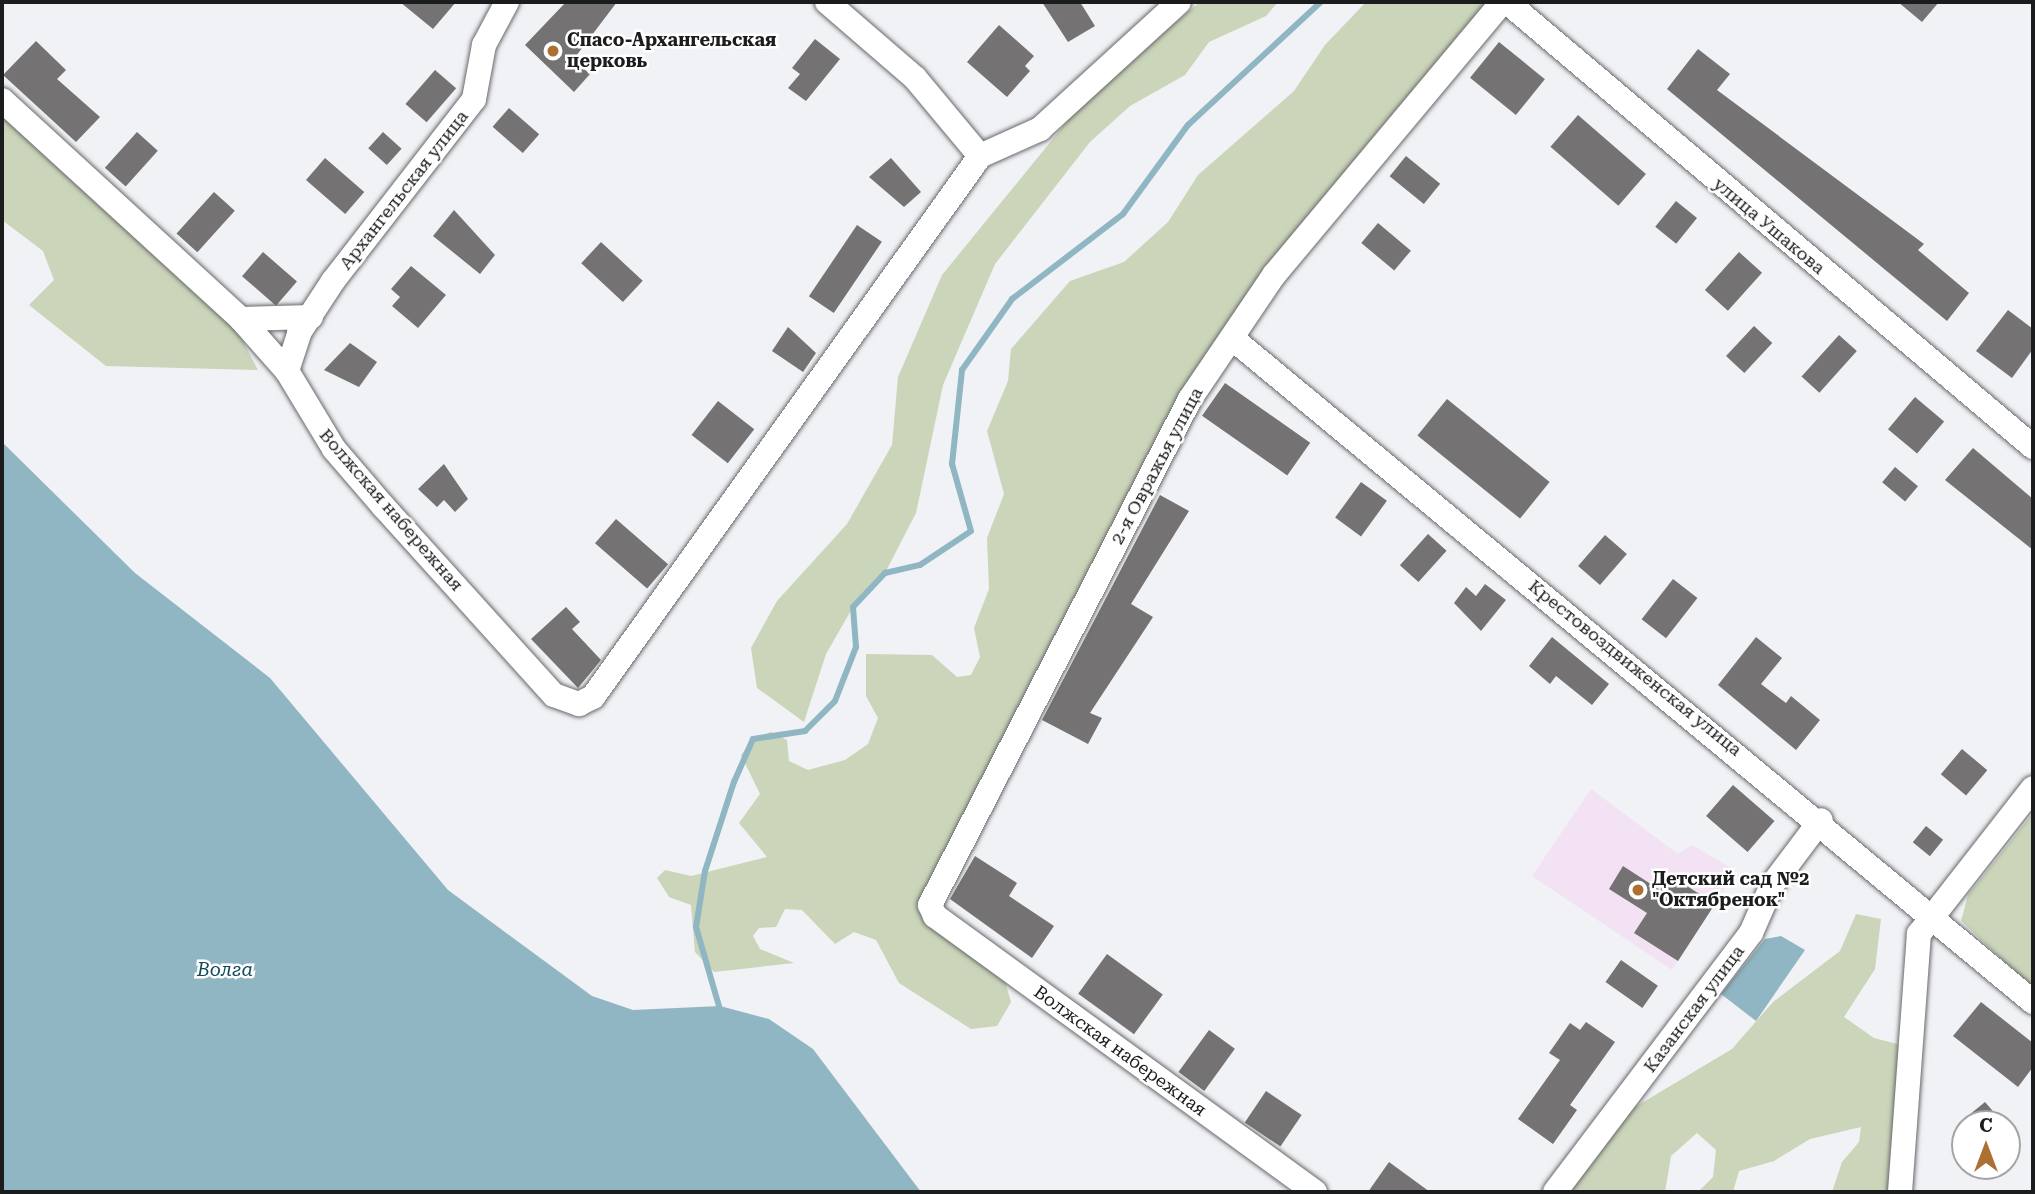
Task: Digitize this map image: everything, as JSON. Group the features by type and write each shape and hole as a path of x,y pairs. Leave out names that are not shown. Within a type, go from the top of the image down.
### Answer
{"street":[{"name":"Архангельская улица","path":"288,371 310,317 474,99 484,45 507,2"},
{"path":"827,2 915,78 980,156 1040,130 1179,2"},
{"name":"2-я Овражья улица","path":"930,905 1190,399 1274,275 1502,2"},
{"name":"улица Ушакова","path":"1507,2 2033,447"},
{"name":"Волжская набережная","path":"2,100 241,319 288,371 316,424 375,496 554,695 579,704 593,697 980,156"},
{"path":"241,319 310,317"},
{"name":"Крестовоздвиженская улица","path":"1233,339 1821,820 2033,1002"},
{"path":"1900,1192 1919,934 2033,788"},
{"name":"Казанская улица","path":"1555,1192 1751,933 1772,885 1821,820"},
{"name":"Волжская набережная","path":"930,905 935,916 1315,1192"}],"shaded area":[{"name":"Детский сад №2 \"Октябренок\"","path":"1591,789 1678,854 1692,845 1736,871 1672,970 1532,876"}],"green space":[{"path":"1200,2 1278,2 1266,16 1209,42 1185,75 1130,106 1090,142 995,264 943,385 916,513 885,573 853,607 826,654 804,722 757,688 751,648 777,601 847,524 892,445 898,377 942,275 1087,97"},
{"path":"1366,2 1494,2 1270,271 925,905 1001,968 1011,1002 997,1026 971,1029 899,983 876,940 854,932 835,944 802,910 785,909 776,927 759,928 753,936 760,949 794,963 714,972 695,952 691,905 669,897 657,878 665,870 691,876 767,857 739,823 760,794 741,755 753,739 771,732 787,740 789,761 808,770 845,760 868,744 878,718 866,696 866,654 932,655 957,677 971,675 980,657 974,628 989,589 987,538 1004,494 987,431 1008,381 1011,349 1070,281 1124,262 1168,222 1198,175 1294,91 1325,45"},
{"path":"2,111 232,320 258,370 106,366 29,305 54,280 43,251 2,220"},
{"path":"2033,813 2033,988 1961,921 1968,895"},
{"path":"1856,914 1881,919 1875,969 1844,1017 1874,1038 1905,1046 1895,1192 1832,1192 1842,1162 1859,1142 1861,1127 1810,1139 1774,1161 1739,1171 1733,1192 1698,1192 1713,1177 1716,1150 1697,1133 1671,1156 1665,1192 1565,1192 1625,1113 1732,1049 1773,1002 1840,951"}],"water":[{"name":"Волга","path":"2,442 135,573 270,678 448,890 592,996 633,1010 720,1006 769,1019 813,1049 921,1192 2,1192"},
{"path":"1781,936 1805,950 1756,1021 1721,994 1765,939"}],"building":[{"path":"400,2 456,2 433,29"},
{"name":"Спасо-Архангельская церковь","path":"566,2 617,2 573,60 590,74 574,92 525,45"},
{"path":"1042,2 1080,2 1095,26 1068,42"},
{"path":"1898,2 1939,2 1922,22"},
{"path":"999,25 1034,56 1025,66 1030,71 1007,97 967,62"},
{"path":"815,39 840,59 806,101 788,88 800,74 792,68"},
{"path":"36,41 66,70 57,79 100,117 76,142 3,75"},
{"path":"1499,42 1545,79 1516,115 1470,78"},
{"path":"1698,49 1730,74 1717,90 1924,244 1918,250 1969,293 1947,321 1667,89"},
{"path":"435,70 456,88 427,122 405,104"},
{"path":"509,108 539,134 523,153 493,127"},
{"path":"1578,115 1646,174 1618,206 1550,147"},
{"path":"137,132 158,151 126,186 105,168"},
{"path":"383,132 402,149 387,165 368,148"},
{"path":"1406,156 1440,184 1424,204 1390,176"},
{"path":"325,158 364,192 345,214 306,180"},
{"path":"891,158 921,192 904,207 869,177"},
{"path":"214,192 235,211 197,252 177,234"},
{"path":"1676,201 1697,218 1676,244 1655,227"},
{"path":"454,210 495,255 480,274 433,236"},
{"path":"1378,223 1411,251 1394,271 1361,243"},
{"path":"857,225 882,242 834,313 809,296"},
{"path":"601,242 643,281 623,302 581,263"},
{"path":"263,252 297,282 276,306 242,276"},
{"path":"1739,252 1762,273 1728,311 1705,290"},
{"path":"411,266 446,295 418,328 392,306 400,297 391,289"},
{"path":"2008,310 2033,329 2033,349 2012,378 1976,351"},
{"path":"1754,326 1772,343 1744,373 1726,356"},
{"path":"788,327 816,353 803,372 772,351"},
{"path":"1839,335 1857,351 1819,393 1802,377"},
{"path":"350,343 377,362 359,387 324,370"},
{"path":"1225,383 1310,443 1287,475 1202,416"},
{"path":"1915,397 1944,421 1917,454 1888,429"},
{"path":"1447,399 1550,482 1520,519 1417,436"},
{"path":"718,401 754,429 728,463 692,435"},
{"path":"1973,448 2033,499 2033,550 1945,480"},
{"path":"444,464 468,499 455,512 444,500 437,507 418,489"},
{"path":"1895,467 1918,486 1905,502 1882,482"},
{"path":"1361,482 1387,501 1361,536 1335,518"},
{"path":"1160,495 1189,511 1131,604 1153,617 1090,713 1102,718 1088,744 1042,720"},
{"path":"616,519 668,564 647,588 595,543"},
{"path":"1428,534 1447,551 1418,582 1400,565"},
{"path":"1605,535 1627,554 1600,585 1578,566"},
{"path":"1673,579 1697,598 1666,638 1642,619"},
{"path":"1485,584 1506,600 1481,631 1454,603 1466,587 1476,596"},
{"path":"566,607 580,622 572,629 601,660 578,688 531,639"},
{"path":"1552,637 1609,684 1592,705 1556,676 1550,684 1529,666"},
{"path":"1756,637 1782,658 1761,684 1786,703 1791,696 1820,720 1796,750 1718,685"},
{"path":"1962,749 1987,770 1966,795 1941,774"},
{"path":"1733,785 1775,821 1748,852 1706,816"},
{"path":"1926,826 1943,840 1930,856 1913,842"},
{"path":"975,856 1017,883 1009,896 1054,926 1032,958 950,899"},
{"path":"1623,866 1660,890 1670,875 1715,904 1678,961 1634,933 1647,913 1609,889"},
{"path":"1107,954 1163,995 1134,1034 1078,994"},
{"path":"1621,960 1658,986 1642,1008 1606,982"},
{"path":"1981,1002 2033,1043 2033,1067 2018,1087 1953,1036"},
{"path":"1586,1022 1615,1042 1570,1105 1577,1110 1553,1144 1518,1119 1560,1060 1549,1053 1570,1023 1580,1030"},
{"path":"1209,1030 1235,1049 1204,1091 1178,1072"},
{"path":"1266,1091 1302,1115 1280,1147 1245,1123"},
{"path":"1985,1102 1992,1110 1975,1110"},
{"path":"1389,1162 1430,1192 1368,1192"}],"waterway":[{"path":"721,1013 696,927 705,871 734,782 753,739 805,731 835,701 856,647 853,607 885,573 920,565 971,531 952,464 962,370 1012,299 1123,214 1188,125 1321,2"}],"place":[{"name":"Спасо-Архангельская церковь","path":"553,51"},
{"name":"Детский сад №2 \"Октябренок\"","path":"1638,890"}]}
